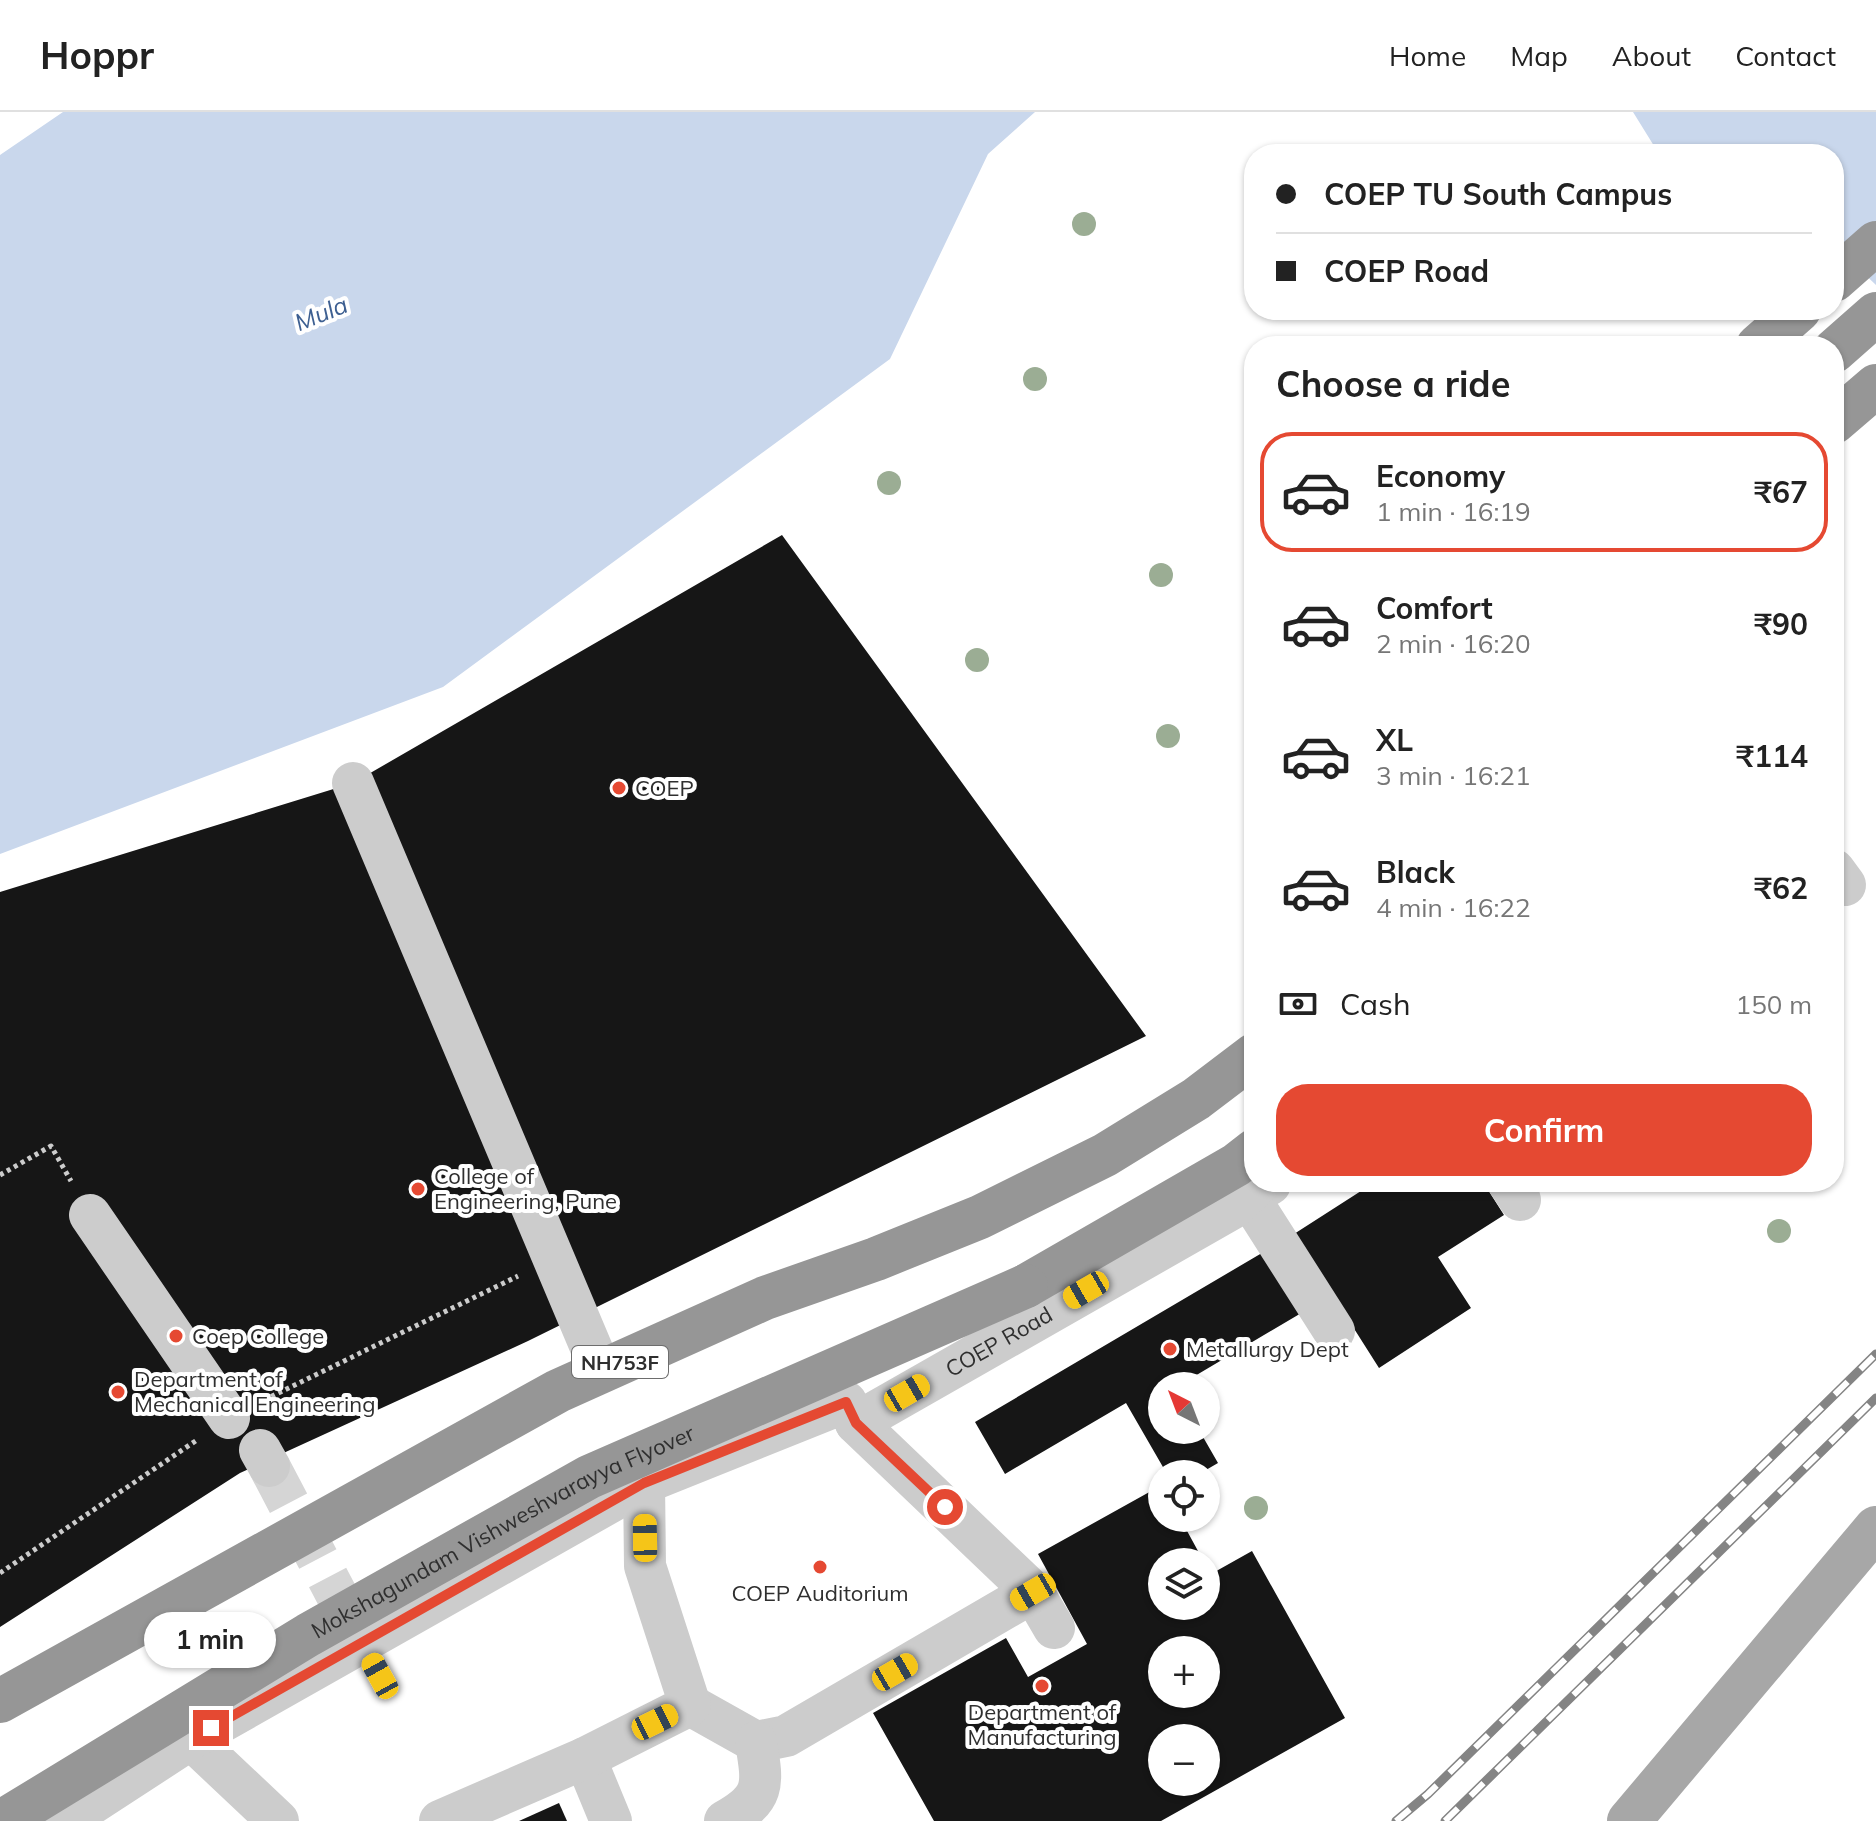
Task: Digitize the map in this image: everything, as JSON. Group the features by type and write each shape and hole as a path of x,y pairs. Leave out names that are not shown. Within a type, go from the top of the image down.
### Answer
{"highway":[{"path":"1844,271 1876,243"},
{"path":"1844,342 1876,314"},
{"path":"1769,336 1788,320"},
{"path":"1844,413 1876,386"},
{"name":"NH753F","path":"0,1701 461,1443 601,1371 765,1298 876,1259 980,1217 1105,1155 1196,1099 1244,1063"},
{"name":"Mokshagundam Vishweshvarayya Flyover","path":"3,1821 308,1635 589,1477 1026,1286 1244,1159"}],"main road":[{"path":"1629,1821 1876,1528"}],"lane":[{"path":"353,783 601,1371"},
{"name":"COEP Road","path":"856,1423 1252,1192"},
{"path":"1264,1192 1334,1331"},
{"path":"90,1215 229,1418"},
{"path":"65,1821 191,1739 371,1659 644,1483 846,1402 856,1423 1033,1592 1054,1628"},
{"path":"644,1483 645,1566 690,1705 756,1742 786,1736 1033,1592"},
{"path":"440,1821 585,1758 690,1705"},
{"path":"191,1739 278,1821"},
{"path":"725,1821 749,1808 763,1784 756,1742"},
{"path":"585,1758 611,1821"}],"path":[{"path":"0,1175 51,1146 90,1215"},
{"path":"0,1573 229,1418 554,1258"}],"water":[{"name":"Mula","path":"63,112 1035,112 988,154 890,359 443,687 0,854 0,155"},
{"path":"1633,112 1876,112 1876,285 1844,255 1844,144 1653,144"}],"building":[{"name":"College of Engineering, Pune","path":"782,535 1146,1036 528,1341 240,1473 0,1627 0,892 353,783"},
{"path":"1359,1192 1489,1192 1504,1215 1438,1257 1471,1308 1379,1368 1294,1234"},
{"name":"Metallurgy Dept","path":"1267,1250 1303,1312 1202,1372 1148,1372 1148,1441 1126,1403 1005,1474 975,1422"},
{"name":"Metallurgy Dept","path":"1150,1444 1207,1444 1216,1460 1159,1460"},
{"name":"Department of Manufacturing","path":"1148,1493 1148,1532 1188,1532 1196,1548 1148,1548 1148,1620 1220,1620 1220,1569 1252,1551 1345,1718 1220,1788 1220,1724 1148,1724 1148,1796 1206,1796 1161,1821 934,1821 873,1713 1006,1638 1028,1677 1087,1644 1038,1554"},
{"path":"559,1803 567,1821 519,1821"}],"tunnel":[{"path":"269,1466 362,1643"}],"railway":[{"path":"1396,1821 1428,1794 1876,1354"},
{"path":"1445,1821 1876,1398"}],"place":[{"name":"COEP","path":"619,788"},
{"name":"College of Engineering, Pune","path":"418,1189"},
{"name":"Coep College","path":"176,1336"},
{"name":"Metallurgy Dept","path":"1170,1349"},
{"name":"Department of Mechanical Engineering","path":"118,1392"},
{"name":"COEP Auditorium","path":"820,1567"},
{"name":"Department of Manufacturing","path":"1042,1686"}],"route":[{"path":"211,1728 644,1483 776,1427 846,1402 856,1423 945,1507"}]}
